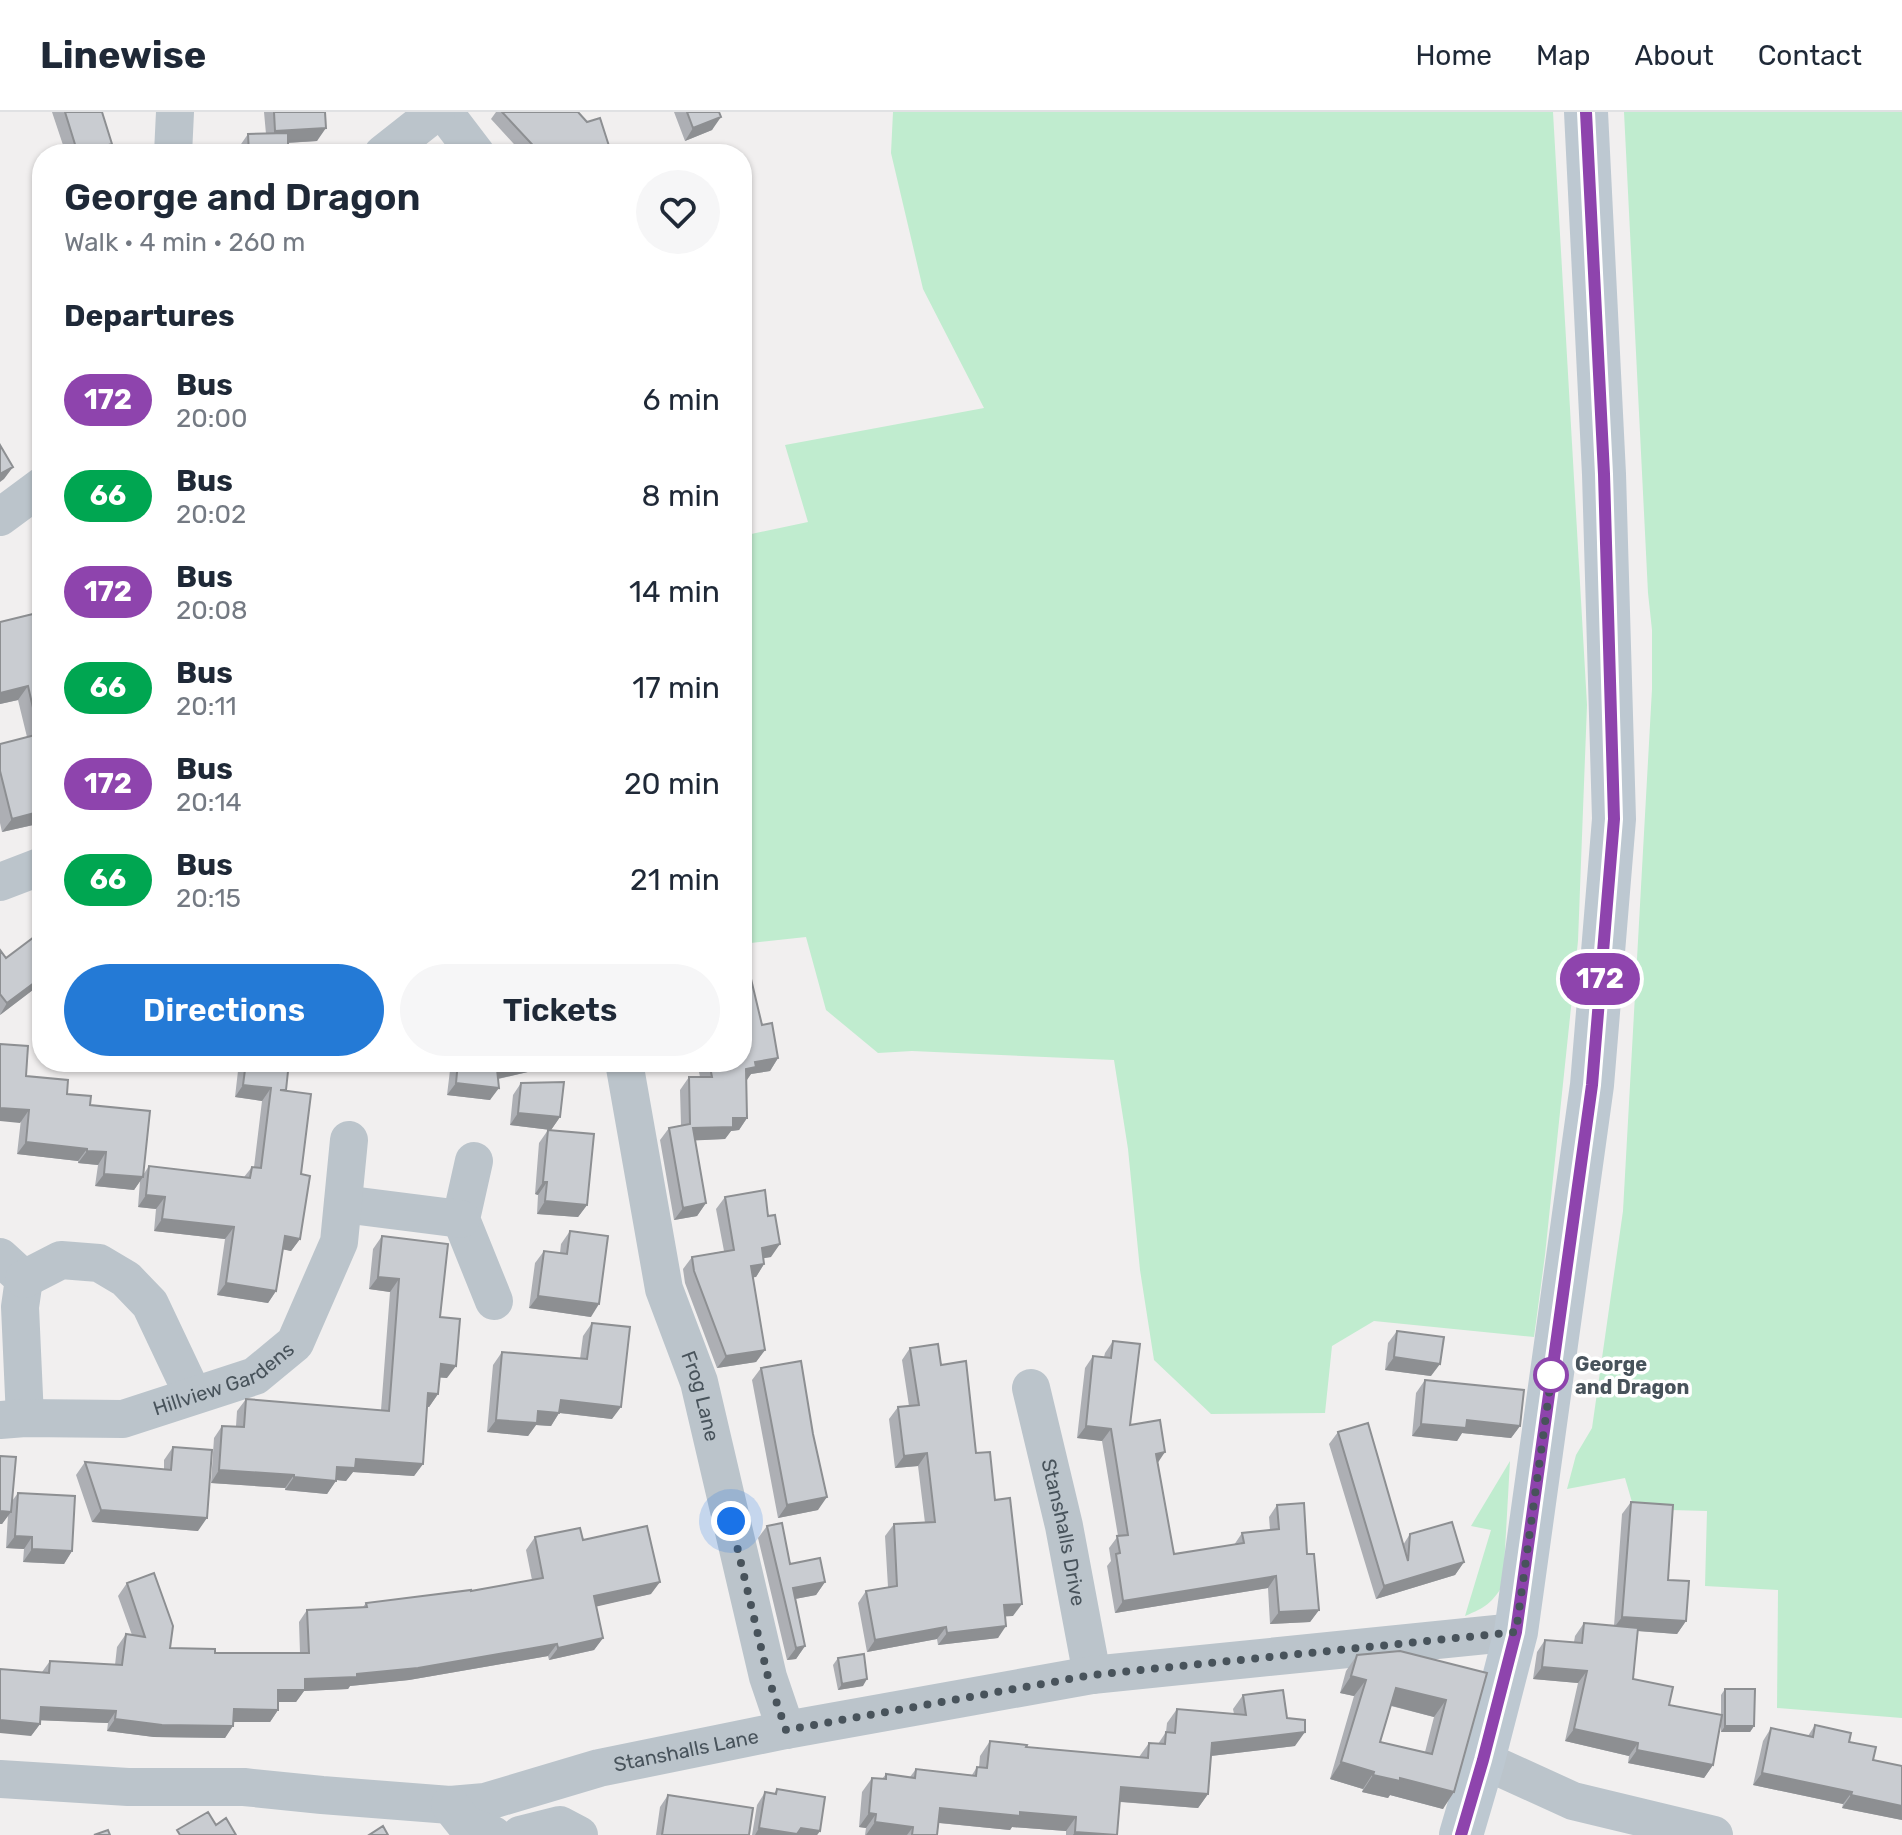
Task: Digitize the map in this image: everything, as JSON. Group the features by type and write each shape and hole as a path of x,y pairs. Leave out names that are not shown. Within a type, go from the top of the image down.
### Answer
{"street":[{"path":"173,144 175,112"},
{"path":"396,144 436,112"},
{"path":"444,112 468,144"},
{"path":"1461,1835 1516,1632 1592,1085 1614,819 1604,474 1586,112"},
{"path":"0,517 32,493"},
{"path":"0,882 32,870"},
{"name":"Frog Lane","path":"626,1072 664,1289 699,1382 768,1677 786,1730"},
{"name":"Hillview Gardens","path":"12,1419 123,1419 255,1376 295,1343 339,1242 349,1140"},
{"path":"474,1161 461,1219 494,1301"},
{"path":"343,1204 461,1219"},
{"path":"12,1419 20,1307 12,1268 61,1260 99,1263 126,1279 150,1304 193,1395"},
{"name":"Stanshalls Drive","path":"1031,1388 1064,1526 1092,1675"},
{"name":"Stanshalls Lane","path":"0,1779 128,1787 244,1787 450,1805 485,1802 599,1768 786,1730 1092,1675 1516,1632"},
{"path":"1483,1760 1573,1801 1714,1835"},
{"path":"450,1805 465,1824 493,1835"},
{"path":"520,1835 560,1825 579,1835"}],"green space":[{"path":"893,112 1553,112 1587,705 1578,941 1534,1337 1374,1321 1332,1346 1325,1413 1211,1414 1154,1360 1114,1060 912,1051 878,1053 826,1010 806,937 752,943 752,534 808,522 785,445 984,408 923,289 891,153"},
{"path":"1624,112 1902,112 1902,1718 1777,1708 1778,1590 1705,1586 1707,1511 1634,1509 1625,1478 1567,1489 1576,1455 1592,1428 1623,1211 1652,689 1652,630"},
{"path":"1510,1461 1503,1585 1487,1604 1465,1616 1491,1530 1471,1526"}],"building":[{"path":"65,112 102,112 112,144 75,144"},
{"path":"274,112 325,112 326,128 275,131"},
{"path":"502,112 578,112 587,122 600,118 608,144 532,144"},
{"path":"687,112 719,112 721,117 693,128"},
{"path":"288,133 288,144 248,144 248,134"},
{"path":"0,445 13,467 0,474"},
{"path":"32,614 32,703 28,686 0,693 0,622"},
{"path":"32,736 32,814 12,819 0,771 0,744"},
{"path":"32,938 32,984 7,1003 0,994 0,950 6,958"},
{"path":"752,983 762,1025 772,1023 778,1058 755,1062 756,1067 752,1068"},
{"path":"0,1044 28,1046 26,1076 68,1080 67,1094 91,1096 90,1105 150,1111 143,1177 104,1174 106,1152 26,1142 29,1110 0,1108"},
{"path":"245,1072 288,1072 286,1090 280,1090 311,1094 301,1174 310,1176 300,1239 285,1236 276,1291 226,1283 234,1227 162,1219 165,1197 146,1195 149,1166 250,1178 252,1167 261,1168 271,1088 243,1085"},
{"path":"457,1072 497,1072 499,1088 456,1083"},
{"path":"711,1072 746,1072 747,1118 733,1118 733,1127 693,1128 706,1203 683,1208 669,1128 690,1124 689,1077 712,1077"},
{"path":"564,1082 560,1117 518,1113 521,1083"},
{"path":"548,1130 594,1134 587,1205 545,1201 547,1182 543,1182"},
{"path":"765,1190 768,1216 775,1215 780,1244 762,1248 764,1264 751,1266 765,1350 726,1356 694,1271 692,1257 734,1250 725,1197"},
{"path":"570,1231 608,1236 599,1304 538,1296 544,1251 567,1254"},
{"path":"382,1236 448,1244 440,1317 460,1319 456,1366 441,1364 438,1394 428,1393 423,1464 356,1459 355,1468 337,1467 336,1481 219,1470 222,1426 244,1427 246,1399 389,1411 399,1279 378,1277"},
{"path":"592,1323 630,1327 621,1407 561,1400 559,1413 538,1411 537,1423 496,1420 502,1352 587,1359"},
{"path":"1397,1331 1444,1337 1440,1364 1394,1357"},
{"path":"1113,1341 1140,1344 1130,1425 1160,1420 1165,1452 1156,1454 1174,1554 1244,1543 1242,1533 1279,1529 1277,1505 1304,1503 1307,1554 1314,1554 1319,1610 1279,1612 1276,1576 1123,1601 1116,1554 1120,1553 1117,1536 1128,1535 1111,1429 1086,1426 1093,1356 1111,1358"},
{"path":"938,1344 941,1365 966,1361 976,1453 990,1452 995,1500 1010,1498 1022,1604 1004,1605 1006,1626 947,1633 946,1627 875,1640 866,1591 897,1586 894,1524 935,1522 927,1453 904,1456 898,1407 919,1405 910,1348"},
{"path":"801,1361 827,1497 787,1505 761,1368"},
{"path":"1425,1380 1524,1390 1520,1426 1467,1420 1466,1428 1421,1424"},
{"path":"1368,1423 1408,1561 1410,1534 1452,1522 1464,1562 1384,1586 1338,1432"},
{"path":"173,1447 212,1450 207,1518 101,1510 85,1462 171,1470"},
{"path":"0,1456 16,1457 11,1512 0,1511"},
{"path":"18,1493 75,1496 72,1551 32,1549 32,1537 15,1536"},
{"path":"1631,1502 1673,1505 1668,1580 1689,1581 1686,1621 1622,1617"},
{"path":"782,1523 790,1564 820,1558 825,1582 793,1588 805,1646 796,1648 767,1526"},
{"path":"647,1526 660,1582 594,1596 603,1638 558,1648 557,1644 418,1668 357,1674 357,1677 305,1679 305,1690 278,1690 278,1710 234,1709 233,1726 162,1725 115,1719 116,1711 41,1707 40,1724 0,1720 0,1669 49,1673 50,1661 122,1665 126,1634 145,1637 127,1583 154,1573 173,1626 170,1648 215,1649 215,1653 309,1653 307,1610 367,1607 366,1603 471,1591 543,1578 535,1537 580,1528 583,1540"},
{"path":"1584,1623 1638,1628 1633,1679 1673,1687 1669,1705 1722,1715 1713,1765 1637,1750 1638,1743 1574,1729 1587,1671 1542,1667 1545,1640 1582,1643"},
{"path":"1400,1651 1487,1673 1454,1792 1400,1778 1400,1781 1373,1775 1374,1772 1341,1762 1366,1680 1351,1676 1357,1655","holes":["1396,1688 1446,1700 1432,1754 1380,1742"]},
{"path":"864,1654 867,1679 842,1684 838,1658"},
{"path":"1725,1689 1755,1689 1754,1726 1725,1726"},
{"path":"1283,1690 1287,1718 1305,1720 1305,1732 1212,1743 1208,1794 1121,1787 1117,1835 1075,1832 1076,1817 1020,1812 1020,1816 940,1808 937,1835 912,1835 913,1827 875,1822 876,1814 869,1813 872,1778 886,1779 886,1774 915,1778 916,1769 976,1776 977,1767 987,1768 990,1741 1148,1758 1149,1743 1165,1744 1166,1732 1175,1733 1177,1709 1246,1715 1243,1695"},
{"path":"1815,1725 1851,1733 1849,1742 1876,1747 1873,1760 1902,1766 1902,1806 1762,1773 1771,1728 1813,1737"},
{"path":"777,1789 825,1797 820,1831 801,1828 797,1834 759,1828 765,1792 776,1794"},
{"path":"668,1795 753,1808 749,1835 662,1835"},
{"path":"208,1812 216,1825 226,1818 236,1835 180,1835 177,1830"},
{"path":"383,1826 388,1835 369,1835"}],"bus line":[{"name":"172","path":"1461,1835 1516,1632 1592,1085 1614,819 1604,474 1586,112"}],"place":[{"name":"George and Dragon","path":"1551,1375"}],"route":[{"path":"731,1521 768,1677 786,1730 1092,1675 1516,1632 1553,1365 1551,1375"}]}
